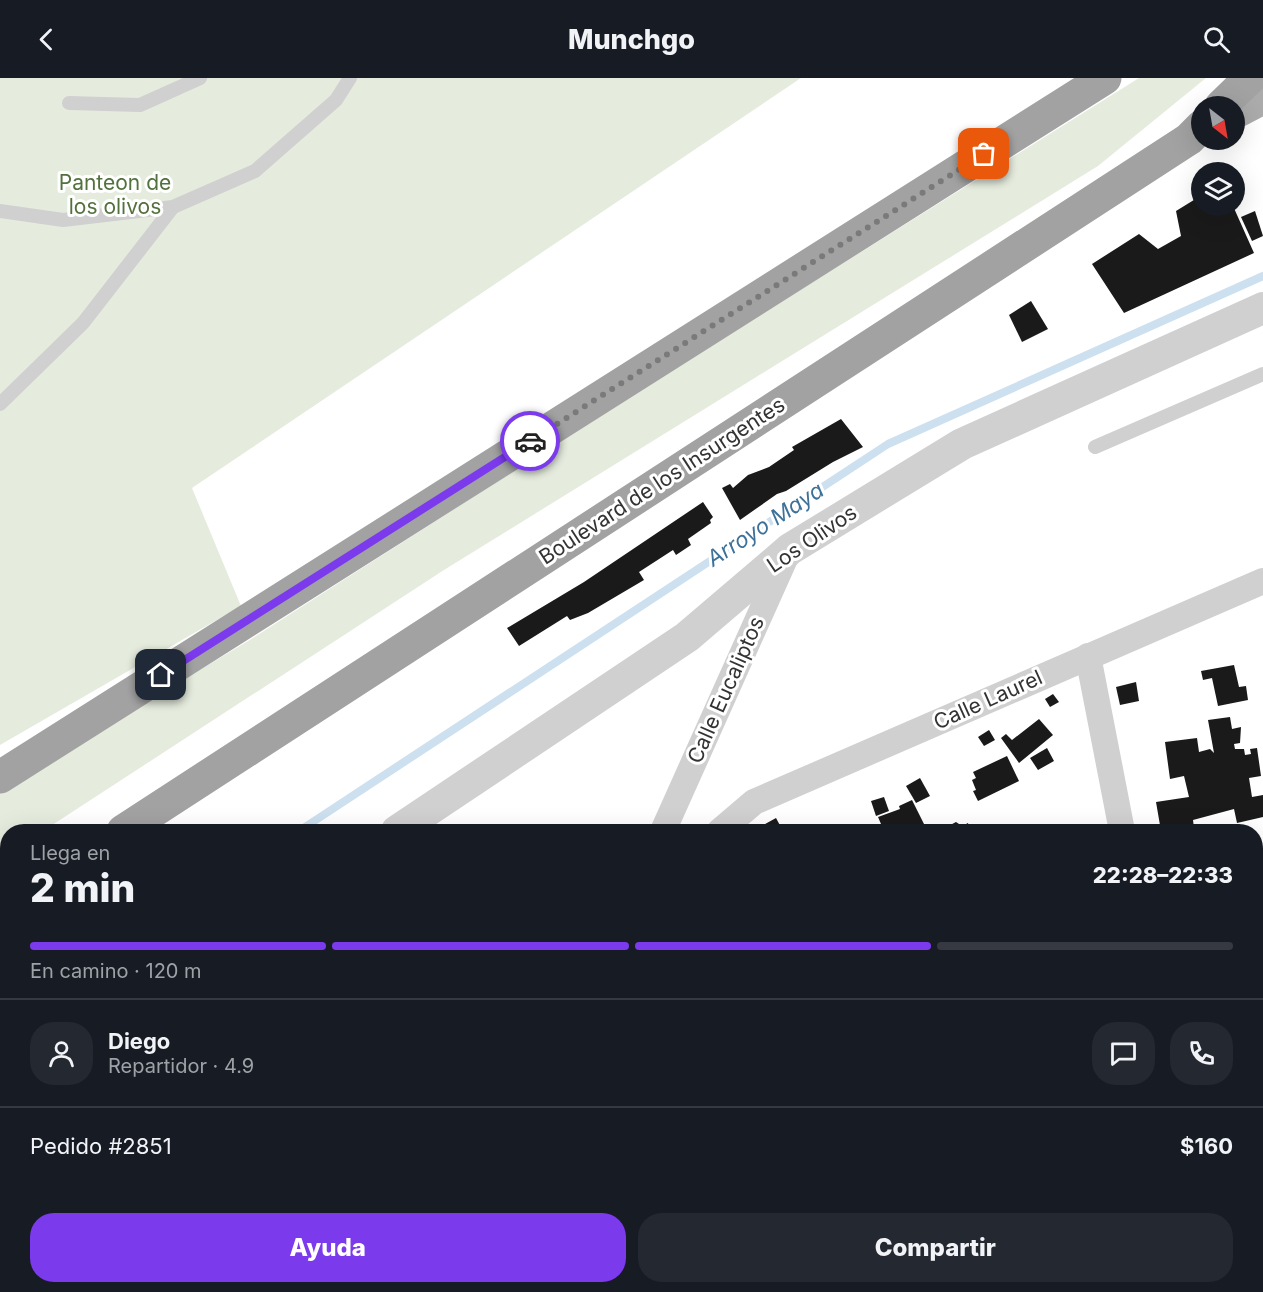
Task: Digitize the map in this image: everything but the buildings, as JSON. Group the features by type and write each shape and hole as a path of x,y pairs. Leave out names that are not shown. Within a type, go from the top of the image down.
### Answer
{"highway":[{"path":"0,777 1105,78"},
{"path":"1231,96 1250,78"},
{"name":"Boulevard de los Insurgentes","path":"134,824 1191,137"}],"main road":[{"path":"1245,107 1263,98"}],"street":[{"name":"Los Olivos","path":"407,824 687,637 790,549 962,444 1263,308"},
{"name":"Calle Eucaliptos","path":"666,824 790,549"},
{"name":"Calle Laurel","path":"728,824 754,802 1263,581"},
{"path":"1088,656 1121,824"}],"lane":[{"path":"69,103 140,105 200,78"},
{"path":"0,211 63,220 173,207 255,171 336,100 350,78"},
{"path":"0,404 83,323 173,207"},
{"path":"1095,447 1263,374"}],"green space":[{"name":"Panteon de los olivos","path":"0,78 801,78 192,488 241,606 0,745"},
{"path":"1139,78 1206,78 1098,166 444,570 54,824 0,824 0,790 248,641 639,391"}],"waterway":[{"name":"Arroyo Maya","path":"310,824 888,444 1263,276"}],"way so far":[{"path":"530,441 984,154"}],"route":[{"path":"161,675 530,441"}]}
